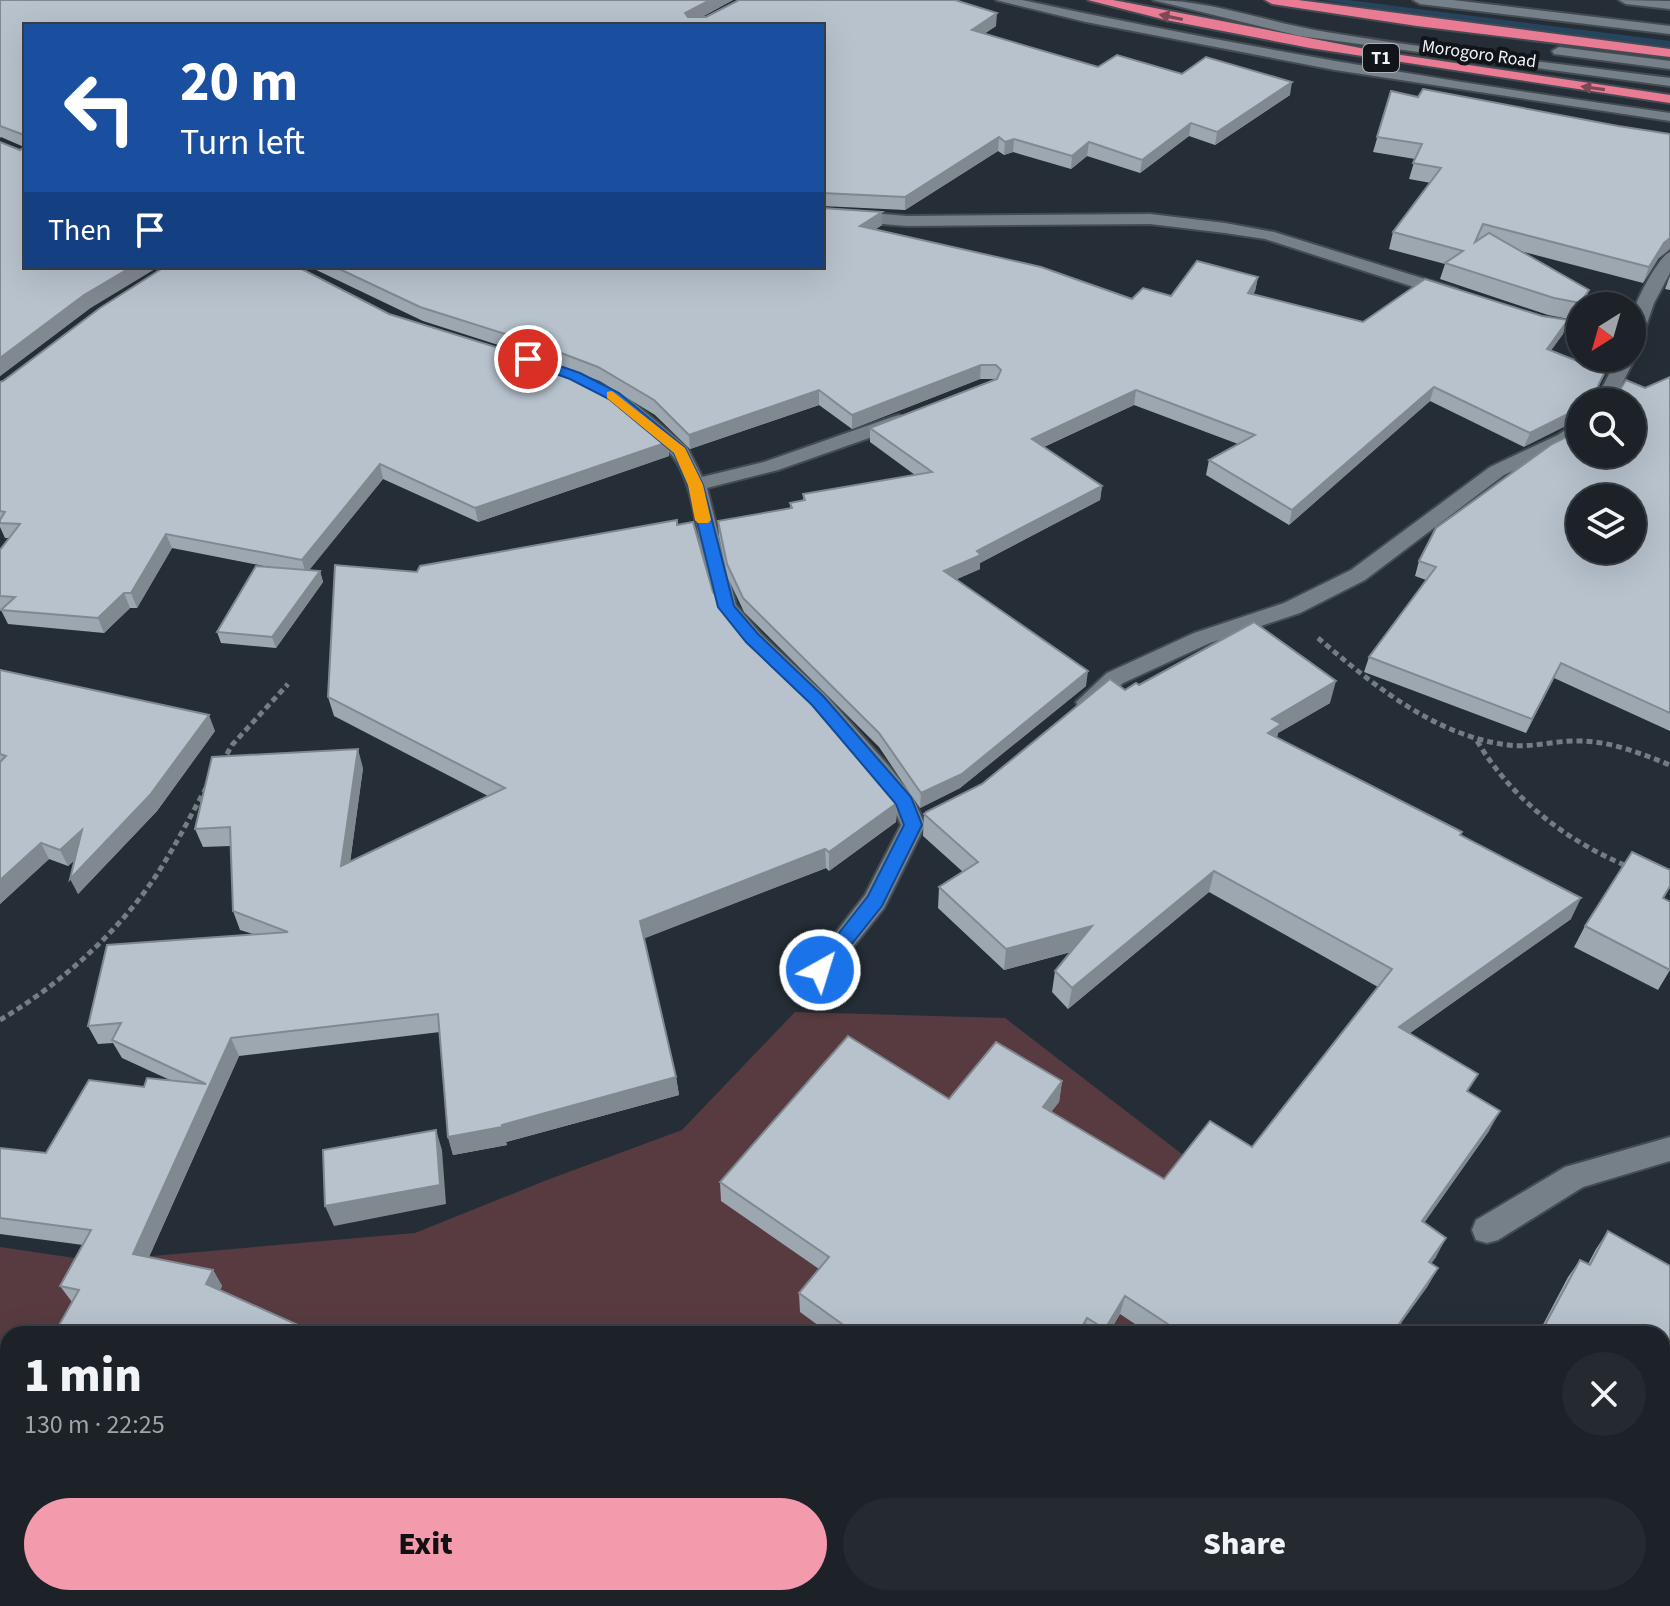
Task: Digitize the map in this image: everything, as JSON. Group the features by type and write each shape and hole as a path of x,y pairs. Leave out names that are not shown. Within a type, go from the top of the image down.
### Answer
{"highway":[{"name":"Morogoro Road","path":"1095,0 1383,58 1670,99"},
{"name":"Morogoro Road","path":"1272,0 1417,22 1670,53"}],"street":[{"path":"1003,0 1351,70 1670,117"},
{"name":"Morogoro Road","path":"1160,0 1300,32 1670,82"},
{"name":"Morogoro Road","path":"1204,0 1363,26 1670,65"},
{"path":"1420,0 1670,30"},
{"path":"1626,0 1670,5"},
{"path":"824,214 907,221 1150,219 1225,228 1268,235 1474,301"},
{"path":"1646,301 1670,257"},
{"path":"1516,314 1566,327"},
{"path":"552,368 614,396 680,451 696,485 726,607 752,638 818,701 920,822 875,901 820,970"},
{"path":"696,485 847,441 918,414"},
{"path":"1068,718 1115,678 1202,638 1292,608 1358,575 1497,471 1566,438"},
{"path":"1487,1230 1575,1176 1670,1149"}],"path":[{"path":"1292,608 1336,655 1390,694 1476,740 1511,746 1586,741 1670,765"},
{"path":"217,770 232,745 288,684"},
{"path":"1476,740 1503,781 1565,832 1605,859 1630,868"},
{"path":"0,1020 63,973 104,936 142,895 210,783"}],"shaded area":[{"path":"795,1012 1005,1018 1406,1326 0,1326 0,1247 95,1261 415,1233 682,1130"}],"building":[{"path":"0,0 710,0 685,13 688,17 706,17 739,0 955,0 997,13 972,30 1098,67 1117,55 1182,74 1206,57 1292,82 1217,132 1191,123 1142,160 1089,142 1072,156 1014,139 1005,142 999,137 905,197 824,193 824,24 24,24 24,135 0,126"},
{"path":"1423,89 1670,134 1670,238 1649,267 1483,224 1475,242 1489,233 1589,290 1566,292 1566,300 1445,263 1463,251 1393,232 1441,168 1413,163 1422,144 1377,137 1391,91 1418,97"},
{"path":"0,142 20,150 24,147 24,268 130,268 84,295 0,358"},
{"path":"824,208 882,212 860,226 1041,267 1132,299 1143,288 1171,296 1197,261 1258,277 1248,293 1363,322 1425,279 1542,316 1566,320 1547,349 1566,357 1566,372 1605,372 1599,388 1566,388 1566,415 1530,433 1434,387 1292,510 1209,460 1255,435 1136,390 1032,439 1102,486 977,551 981,555 944,571 1088,671 962,774 921,793 879,733 743,598 727,564 718,521 792,508 790,503 805,500 803,494 932,472 870,428 997,379 1001,370 996,365 981,365 852,415 819,390 689,435 654,400 598,367 420,307 337,268 824,268"},
{"path":"163,268 300,268 389,314 534,359 584,379 632,410 668,442 475,508 380,464 302,560 166,534 131,593 124,593 98,618 1,610 15,597 0,596 0,550 20,524 0,523 5,512 0,511 0,382 100,308"},
{"path":"1670,377 1670,713 1561,663 1532,719 1369,657 1436,567 1419,561 1436,528 1566,437 1566,468 1646,468 1645,388"},
{"path":"1626,380 1645,388 1621,388"},
{"path":"677,520 677,525 693,522 713,592 754,641 850,734 887,783 897,803 829,852 825,849 640,921 676,1077 502,1127 448,1137 438,1014 231,1038 133,1254 213,1270 206,1284 300,1326 59,1326 79,1290 60,1286 91,1230 0,1218 0,1148 46,1153 89,1080 144,1087 147,1078 206,1084 112,1040 121,1023 88,1026 107,945 288,932 233,911 230,827 195,829 212,757 358,749 341,866 505,788 328,697 335,565 417,572 420,566"},
{"path":"256,566 320,571 272,637 217,632"},
{"path":"1254,622 1336,681 1272,719 1281,724 1268,733 1462,832 1460,835 1581,898 1399,1027 1478,1074 1467,1091 1500,1111 1422,1221 1446,1238 1429,1262 1438,1268 1398,1326 1171,1326 1125,1296 1107,1326 1100,1326 1087,1318 1082,1326 845,1326 799,1293 829,1257 720,1182 848,1036 949,1099 996,1042 1062,1081 1043,1107 1164,1179 1210,1121 1252,1147 1392,969 1214,871 1072,988 1055,971 1092,926 1006,949 939,887 978,862 924,814 982,784 1110,679 1125,690 1136,683 1139,685"},
{"path":"0,670 209,715 150,795 70,879 82,830 60,850 41,843 0,880 0,762 6,756 0,754"},
{"path":"1632,852 1670,870 1670,886 1663,898 1670,902 1670,970 1585,926"},
{"path":"436,1130 440,1185 325,1206 323,1150"},
{"path":"1608,1231 1670,1266 1670,1326 1544,1326 1580,1260 1590,1265"}],"waterway":[{"path":"1327,0 1670,44"}],"slow traffic":[{"path":"612,395 680,451 696,485 703,520"}],"route":[{"path":"528,359 575,376 614,396 680,451 696,485 726,607 752,638 818,701 904,801 913,825 875,901 820,970"}]}
